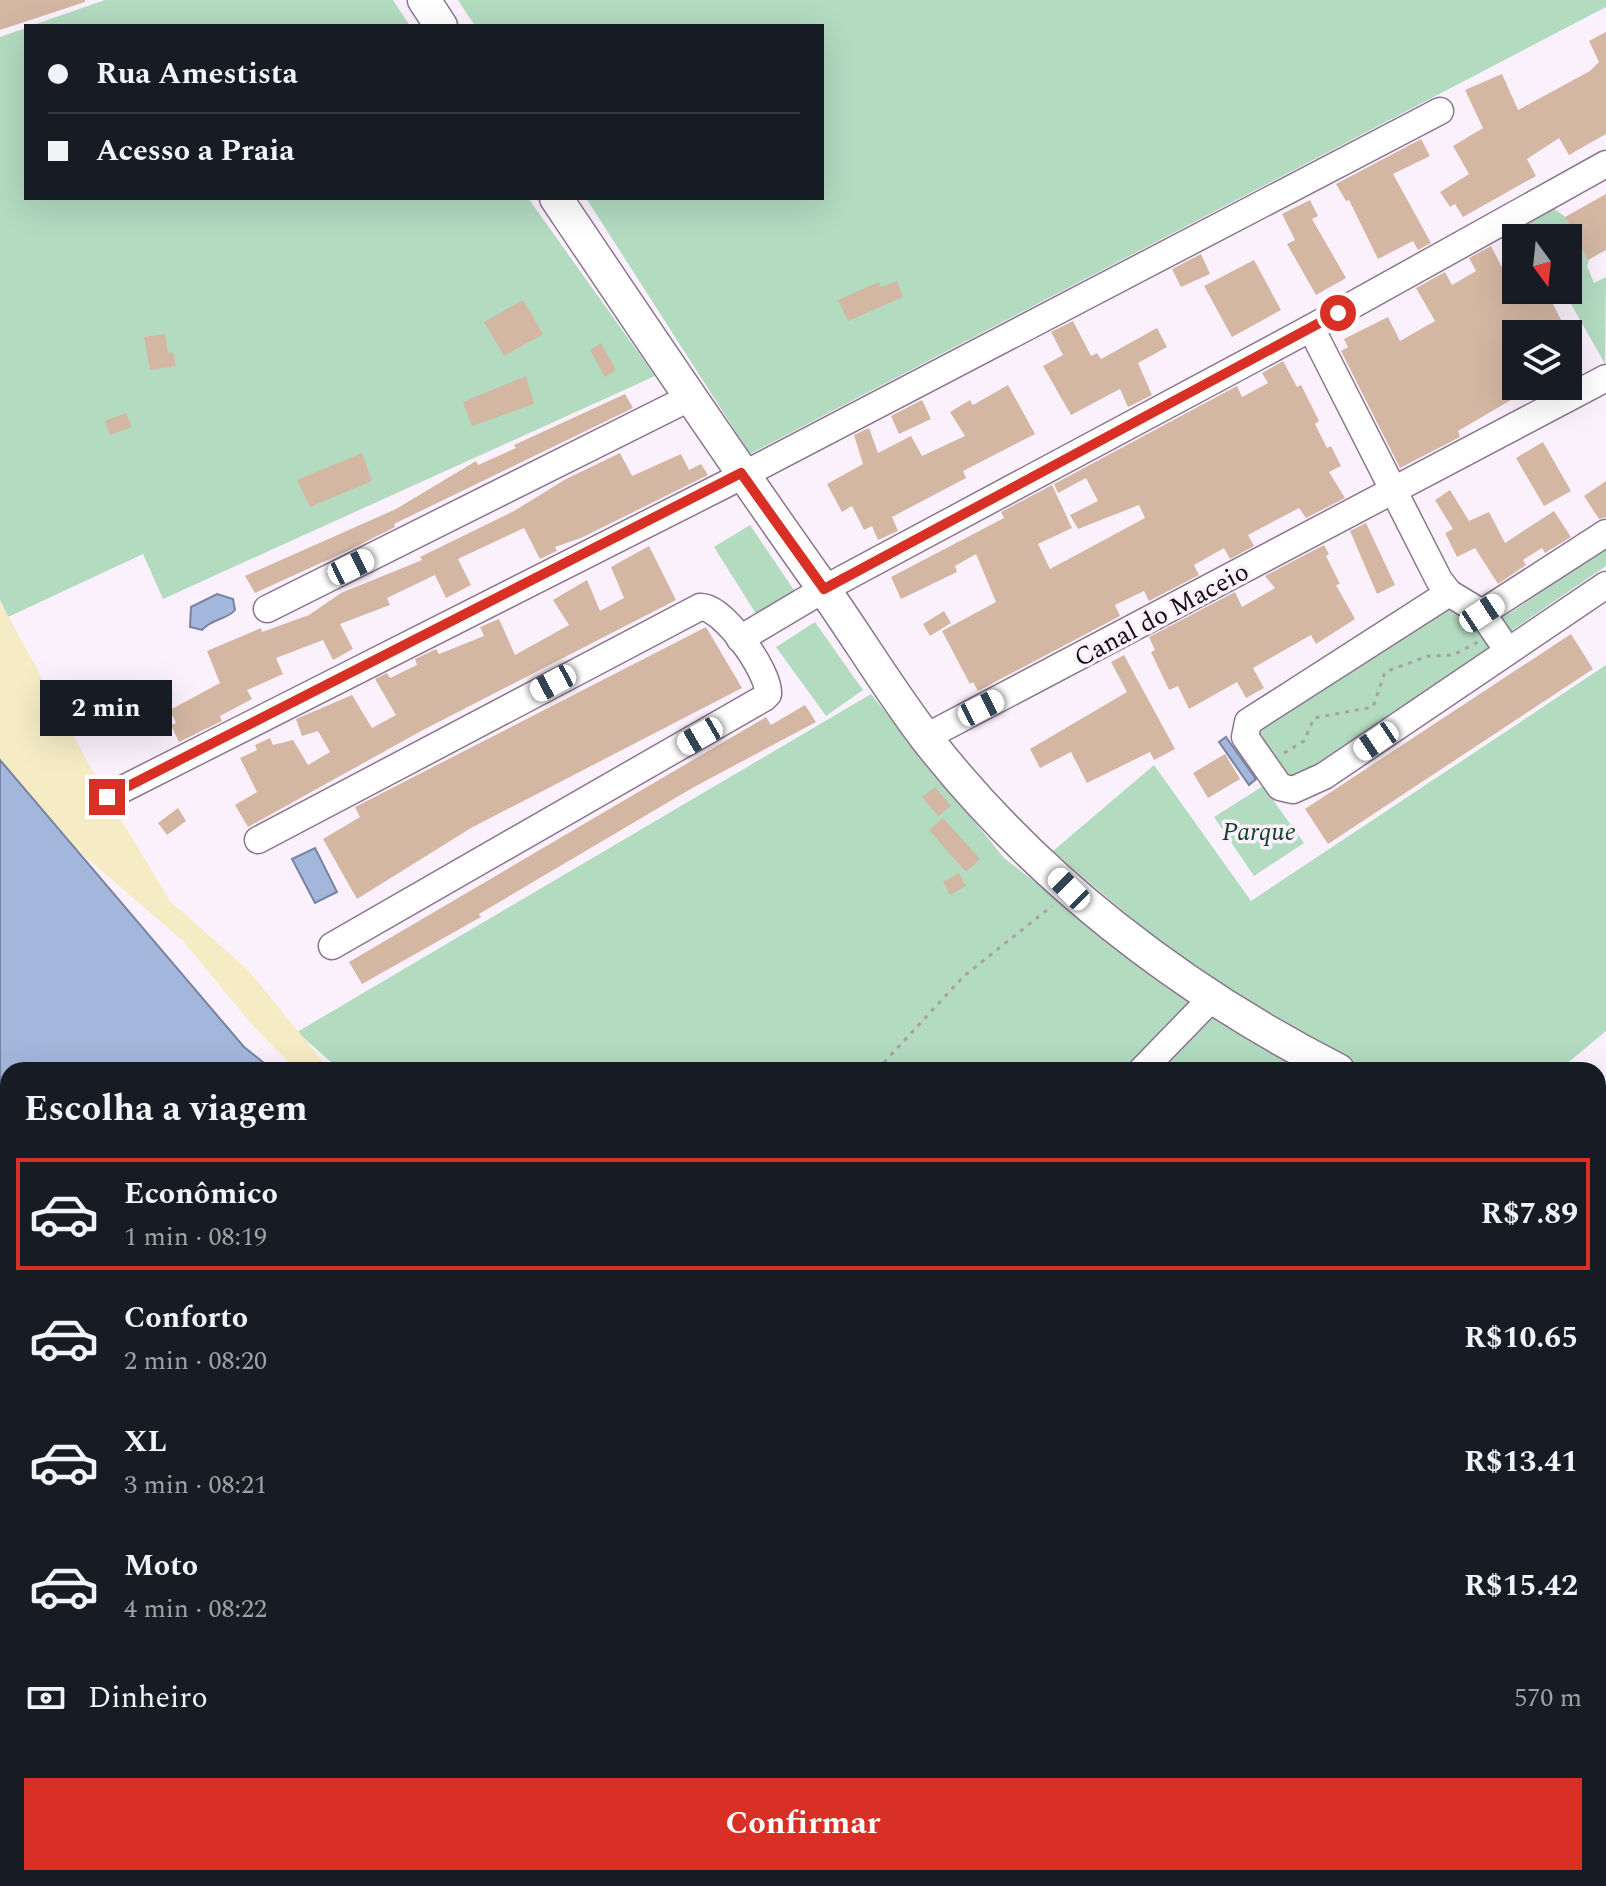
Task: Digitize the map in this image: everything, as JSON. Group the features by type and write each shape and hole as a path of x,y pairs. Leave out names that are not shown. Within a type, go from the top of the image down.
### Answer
{"main road":[{"path":"424,0 440,24"},
{"path":"557,200 689,398 732,479 824,589 926,737 974,794 1069,889 1211,999 1260,1030 1322,1062"}],"street":[{"path":"107,797 732,479 1440,111"},
{"path":"740,639 824,589 1311,328 1606,164"},
{"path":"1311,328 1444,587 1495,632"},
{"name":"Canal do Maceio","path":"926,737 1606,378"},
{"path":"267,609 689,398"},
{"path":"1444,587 1254,715 1245,728 1245,737 1280,787 1293,790 1305,786 1495,632 1606,533"},
{"path":"1495,632 1606,585"},
{"path":"258,840 700,607 715,610 740,639 766,681 768,694 764,698 332,946"},
{"path":"1150,1062 1211,999"}],"path":[{"path":"1264,765 1304,741 1314,718 1373,707 1385,672 1428,656 1453,655 1495,632"},
{"path":"884,1062 964,976 1030,926 1069,889"}],"green space":[{"path":"105,0 393,0 409,24 36,24"},
{"path":"458,0 1606,0 1606,7 750,454 587,200 824,200 824,24 474,24"},
{"path":"24,29 24,200 529,200 655,376 163,599 143,554 8,617 0,600 0,37"},
{"path":"1550,205 1569,224 1525,224 1522,219"},
{"path":"1582,247 1589,260 1587,266 1594,283 1606,277 1605,364 1571,304 1582,304"},
{"path":"750,525 796,593 758,617 714,547"},
{"path":"1606,549 1606,566 1511,631 1501,619"},
{"path":"1443,603 1472,611 1501,650 1306,780 1287,783 1251,735"},
{"path":"815,622 863,690 826,716 776,647"},
{"path":"1606,665 1606,1031 1569,1062 1339,1062 1235,1014 1145,930 1053,851 1154,765 1251,901"},
{"path":"871,694 1004,858 1170,985 1294,1062 331,1062 297,1032"},
{"name":"Parque","path":"1263,786 1304,843 1254,876 1214,817"}],"sand":[{"path":"0,601 103,790 170,901 248,970 323,1062 288,1062 254,1027 183,941 73,846 0,762"}],"water":[{"path":"217,594 233,599 235,610 202,630 190,627 191,607"},
{"path":"1226,737 1256,779 1249,785 1219,742"},
{"path":"0,760 244,1047 263,1062 0,1062"},
{"path":"315,848 337,892 315,903 292,859"}],"building":[{"path":"0,0 85,0 85,2 0,30"},
{"path":"1606,32 1606,134 1569,155 1559,138 1527,159 1536,176 1463,217 1455,204 1450,207 1440,192 1469,174 1453,146 1483,128 1465,90 1502,74 1518,110 1590,71 1599,62 1589,41"},
{"path":"1421,139 1430,156 1393,174 1431,243 1418,250 1413,241 1378,259 1349,200 1346,201 1336,184"},
{"path":"1606,194 1606,250 1588,260 1582,249 1582,224 1569,224 1565,217"},
{"path":"1310,200 1318,216 1312,219 1346,278 1316,295 1287,244 1295,240 1282,214"},
{"path":"1491,246 1502,267 1502,304 1553,304 1561,320 1502,320 1502,400 1511,400 1458,431 1460,437 1400,468 1341,351 1348,347 1344,339 1388,317 1400,341 1435,321 1416,288 1445,272 1452,285 1476,271 1469,258"},
{"path":"1201,254 1210,274 1181,287 1172,269"},
{"path":"1254,260 1281,310 1232,337 1204,286"},
{"path":"897,281 903,297 848,321 838,300 879,282 881,287"},
{"path":"523,300 543,334 504,356 484,322"},
{"path":"1073,321 1091,356 1097,353 1101,359 1157,328 1167,347 1138,363 1152,395 1128,407 1120,389 1071,415 1043,366 1063,355 1051,332"},
{"path":"165,334 168,353 173,352 176,366 150,370 144,337"},
{"path":"601,343 616,370 605,377 590,350"},
{"path":"1283,361 1297,387 1301,385 1319,421 1315,424 1327,448 1331,446 1341,466 1329,472 1345,498 1306,518 1299,508 1248,535 1254,546 1230,559 1224,548 1194,565 1199,575 1149,601 1144,591 1115,605 1120,616 978,691 973,682 970,684 942,631 996,602 976,554 955,566 957,572 901,599 891,577 1004,518 1001,512 1052,485 1072,528 1038,544 1050,569 1145,518 1139,505 1078,529 1070,515 1098,501 1086,478 1058,493 1054,484 1237,386 1242,397 1268,383 1262,373"},
{"path":"526,376 534,404 472,426 463,402"},
{"path":"1008,385 1035,434 963,471 966,478 892,517 898,531 878,540 872,526 864,530 852,506 842,512 827,484 863,464 854,435 869,428 878,453 911,436 922,456 965,436 950,412 970,400 973,405"},
{"path":"625,394 633,408 394,524 395,527 345,552 255,593 245,576 396,509 476,461 478,465 516,448 514,445"},
{"path":"922,400 931,419 899,434 891,416"},
{"path":"126,413 132,427 110,435 105,421"},
{"path":"1543,442 1571,491 1544,506 1516,458"},
{"path":"362,453 372,481 310,507 297,480"},
{"path":"620,453 632,476 681,454 689,470 701,464 708,475 581,538 555,547 557,551 540,559 524,528 458,559 471,585 446,598 435,575 387,598 390,605 340,624 353,649 333,660 323,640 276,658 283,674 247,690 252,699 220,716 222,721 179,742 171,725 176,723 170,710 220,683 207,651 261,628 262,632 309,615 341,593 422,560 420,557 514,511 566,479"},
{"path":"1606,481 1606,517 1599,519 1584,496"},
{"path":"1450,490 1469,521 1489,512 1505,543 1554,511 1571,537 1545,553 1542,548 1523,560 1526,565 1498,584 1475,548 1457,557 1445,533 1453,529 1435,500"},
{"path":"1366,523 1395,585 1377,594 1350,531"},
{"path":"1324,545 1340,584 1336,585 1355,619 1316,644 1311,635 1253,668 1264,688 1246,698 1237,682 1189,709 1178,686 1169,690 1151,652 1155,650 1149,637 1235,592 1242,607 1275,588 1265,576"},
{"path":"649,546 676,600 423,730 248,827 235,805 257,792 240,758 257,750 255,745 270,738 273,745 293,740 308,765 330,752 318,731 302,736 296,719 352,695 372,728 396,715 375,679 387,673 390,678 417,665 415,659 436,649 439,654 484,636 480,627 499,619 515,655 569,625 553,600 587,580 600,611 624,598 611,567"},
{"path":"944,611 951,623 930,636 923,624"},
{"path":"706,627 742,688 471,828 357,899 323,839 360,817 355,807"},
{"path":"1571,634 1593,669 1328,844 1305,809"},
{"path":"1124,655 1175,749 1154,760 1150,752 1087,783 1071,752 1040,768 1030,749 1127,692 1111,662"},
{"path":"133,682 145,706 133,712 121,687"},
{"path":"805,705 816,722 694,787 479,914 481,917 362,984 349,962 766,717 771,725"},
{"path":"1225,754 1240,779 1208,798 1193,773"},
{"path":"935,787 951,806 938,816 922,797"},
{"path":"178,808 186,821 167,835 158,823"},
{"path":"943,818 980,859 966,872 929,830"},
{"path":"959,873 966,886 950,895 943,882"}],"route":[{"path":"107,797 724,485 741,473 824,589 1338,313"}]}
